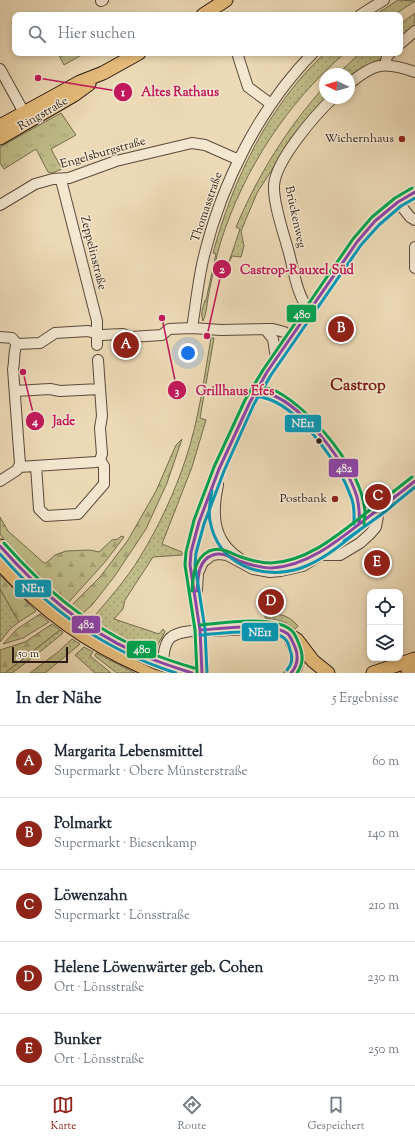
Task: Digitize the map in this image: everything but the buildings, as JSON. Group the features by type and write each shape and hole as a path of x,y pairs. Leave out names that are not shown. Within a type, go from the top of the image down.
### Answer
{"main road":[{"path":"208,12 224,1"},
{"name":"Ringstraße","path":"0,126 26,117 74,96 103,73 134,56"},
{"name":"Ringstraße","path":"0,138 26,117"},
{"path":"0,546 59,612"},
{"path":"0,563 27,592 59,612 94,637 122,647 157,673"},
{"path":"202,673 200,630 271,627 283,631 297,640 319,667 328,673"},
{"path":"290,635 297,654 296,664 291,673"},
{"path":"373,673 415,659"},
{"path":"138,660 156,662 192,673"},
{"path":"408,673 415,670"}],"street":[{"path":"365,12 383,0"},
{"path":"403,41 415,31"},
{"path":"238,56 248,87 271,104"},
{"name":"Thomasstraße","path":"192,328 204,257 214,220 239,160 271,104 282,88 311,56"},
{"path":"384,65 388,56"},
{"path":"355,80 378,65 404,68 415,72"},
{"path":"0,69 26,117"},
{"name":"Brückenweg","path":"309,310 303,300 296,280 276,201 274,185 278,170 286,156 327,104"},
{"name":"Engelsburgstraße","path":"0,205 35,184 53,179 61,180 69,178 116,161 192,143 205,145 239,160"},
{"name":"Zeppelinstraße","path":"61,180 97,321 97,345"},
{"path":"162,673 164,648 172,636 182,632 200,630 191,578 191,552 199,522 219,469 257,391 276,358 357,242 375,221 398,202 415,192"},
{"path":"398,202 410,217 415,220"},
{"path":"415,247 415,268"},
{"path":"17,344 40,343 56,333 88,331 107,335 123,334 131,337 162,335 169,329 192,328 221,330 279,330 291,337"},
{"path":"265,329 274,339 276,358"},
{"path":"0,337 12,338 17,344"},
{"path":"0,481 15,470 20,461 13,369 15,361 14,349 17,344"},
{"path":"98,360 102,416 100,428 102,454 100,460"},
{"path":"15,391 100,389"},
{"path":"226,456 216,496 214,512 215,522 222,539 230,550 238,557 258,568 283,567 302,562 322,551 415,482"},
{"path":"36,466 39,509 46,516 78,514 104,484 104,466 100,460"},
{"path":"0,473 36,466 96,462 100,460"},
{"path":"196,602 198,573 203,562 212,555 227,555 240,562 270,572 303,566 321,555 340,556 370,534 378,523 379,510"}],"green space":[{"path":"398,0 415,1 398,12 380,12"},
{"path":"415,13 415,28 403,38 403,22"},
{"path":"60,56 80,56 64,65"},
{"path":"322,56 342,56 328,68 319,68 319,77 286,115 255,163 242,188 221,241 215,262 206,313 203,321 202,310 206,300 216,254 213,253 231,198 242,171 256,145 270,120 305,73"},
{"path":"357,56 383,56 374,65 360,71 358,70 355,73 355,68 344,68"},
{"path":"319,93 319,104 322,104 289,143 257,193 241,231 244,246 241,257 232,256 228,265 240,229 236,227 254,189 274,153"},
{"path":"61,113 76,135 51,149 62,169 52,173 48,172 36,149 4,169 0,163 0,147"},
{"path":"211,338 214,338 200,418 206,420 192,467 162,544 182,552 182,555 153,557 125,600 123,609 114,619 159,634 163,629 165,632 158,644 156,653 121,637 91,620 117,590 135,565 154,533 172,496 191,443 201,398"},
{"path":"182,439 167,483 146,529 114,577 92,605 82,614 71,606 100,577 128,540 156,491 176,445"},
{"path":"0,517 8,531 44,563 55,555 66,551 90,550 99,552 112,540 118,539 121,536 124,537 105,562 68,603 40,579 9,546 0,534"},
{"path":"0,575 36,611 19,622 0,589"},
{"path":"0,589 19,622 10,629 0,642"},
{"path":"265,613 279,614 287,617 298,626 295,629 282,621 265,618"},
{"path":"40,614 49,622 23,638 3,644 17,629"},
{"path":"52,624 60,630 5,673 0,673 0,650 25,642"},
{"path":"60,630 63,632 62,634 41,651 12,673 5,673"},
{"path":"72,639 80,644 45,673 30,673 58,652"},
{"path":"84,647 93,652 90,656 111,673 95,673 75,655"},
{"path":"96,653 135,673 117,673 95,656"}],"transit line":[{"name":"480","path":"197,673 195,630 185,565 186,552 194,520 214,467 245,400 263,370 353,239 372,217 395,198 412,188"},
{"name":"482","path":"202,673 200,630 190,565 191,552 199,522 219,469 250,402 267,372 357,242 375,221 398,202 415,192"},
{"name":"NE11","path":"207,673 205,629 195,565 196,553 204,524 224,471 254,404 271,375 361,245 379,225 401,206 415,198"},
{"name":"480","path":"258,386 276,391 290,400 305,412 333,443 355,478 362,496 365,512 364,524"},
{"name":"482","path":"257,391 272,395 284,401 297,411 323,438 334,453 352,484 357,497 359,524"},
{"name":"NE11","path":"256,396 271,400 283,407 295,416 319,441 346,484 353,504 354,524"},
{"name":"480","path":"192,591 197,563 200,558 209,551 218,549 241,557 267,563 297,558 322,546 334,538 412,477"},
{"name":"482","path":"197,591 200,570 204,561 208,557 220,554 249,564 268,568 285,566 298,562 334,543 415,481"},
{"name":"NE11","path":"344,541 382,514 415,487"},
{"name":"NE11","path":"212,491 209,514 210,521 215,536 222,549 232,559 244,566 257,570 286,572 309,565 333,551 362,528"},
{"name":"480","path":"4,543 49,589 81,615 117,637 143,650 194,668"},
{"name":"482","path":"0,546 46,593 62,607 98,632 137,653 192,673"},
{"name":"NE11","path":"0,554 38,593 79,626 125,653 176,673"},
{"name":"480","path":"200,625 247,621 260,621 283,625 294,633 300,648 302,662 297,673"},
{"name":"482","path":"200,630 232,627 258,627 280,630 289,635 296,651 296,664 291,673"},
{"name":"NE11","path":"200,635 231,632 258,632 279,635 287,641 291,653 291,663 287,670"}],"place":[{"name":"Altes Rathaus","path":"38,78"},
{"name":"Wichernhaus","path":"402,139"},
{"name":"Grillhaus Efes","path":"162,318"},
{"name":"Polmarkt","path":"341,329"},
{"name":"Castrop-Rauxel Süd","path":"207,336"},
{"name":"Margarita Lebensmittel","path":"126,345"},
{"name":"Jade","path":"23,372"},
{"name":"Löwenzahn","path":"378,497"},
{"name":"Postbank","path":"335,499"},
{"name":"Bunker","path":"377,563"},
{"name":"Helene Löwenwärter geb. Cohen","path":"271,602"}],"district":[{"name":"Castrop","path":"358,386"}]}
